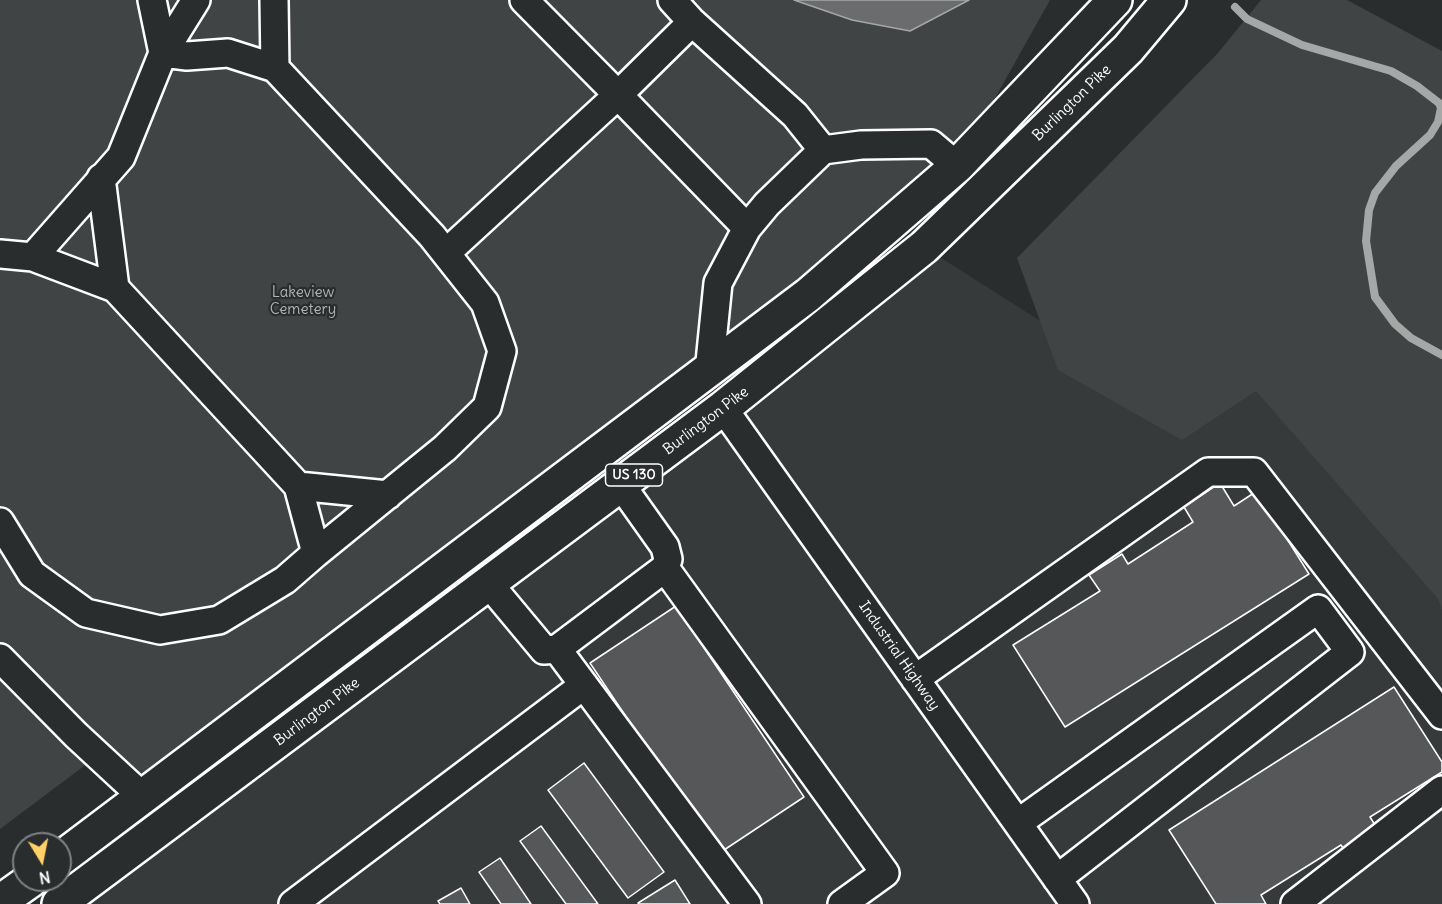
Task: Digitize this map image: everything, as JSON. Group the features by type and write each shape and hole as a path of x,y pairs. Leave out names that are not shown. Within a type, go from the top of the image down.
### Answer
{"highway":[{"name":"US 130","path":"72,850 808,296 957,166 1115,0"},
{"name":"Burlington Pike","path":"60,904 723,408 924,247 1128,49 1169,0"},
{"path":"0,902 14,892"}],"street":[{"path":"152,0 163,53"},
{"path":"33,257 121,157 163,53 196,0"},
{"path":"274,0 275,68"},
{"path":"524,0 747,228"},
{"path":"672,0 795,115 823,150"},
{"path":"446,253 618,95 693,22"},
{"path":"0,522 32,574 86,613 160,630 219,621 285,580 445,448 487,407 502,351 485,303 446,253 275,68 228,53 187,56 163,53"},
{"path":"709,372 718,283 747,228 767,204 823,150 861,145 931,144 957,166"},
{"path":"101,178 115,288"},
{"path":"0,254 33,257 115,288 298,486 316,553"},
{"name":"Industrial Highway","path":"723,408 1075,904"},
{"path":"915,679 1208,472 1254,472 1442,715"},
{"path":"489,584 544,650 557,649 665,568 668,559 665,547 621,485"},
{"path":"298,486 388,495"},
{"path":"665,568 885,873 842,904"},
{"path":"1018,823 1318,609 1350,652 1057,879"},
{"path":"557,649 747,904"},
{"path":"0,658 76,735 144,798"},
{"path":"293,904 584,685"},
{"path":"1295,904 1442,790"}],"shaded area":[{"path":"794,0 969,0 910,31 852,20"},
{"path":"924,247 1204,425 1256,390 1438,599 1442,611 1442,904 59,904"}],"green space":[{"name":"Lakeview Cemetery","path":"0,0 1050,0 957,166 144,798 96,757 0,829"},
{"path":"1261,0 1347,0 1442,51 1442,611 1438,599 1256,391 1182,440 1058,370 1017,258 1218,53"}],"building":[{"path":"1220,483 1234,506 1257,491 1309,574 1065,727 1013,645 1100,591 1089,575 1122,554 1128,564 1193,522 1184,507"},
{"path":"676,606 804,797 718,854 590,663"},
{"path":"1394,687 1442,762 1442,772 1370,817 1380,833 1347,854 1341,845 1261,895 1266,904 1216,904 1169,830"},
{"path":"584,763 664,872 628,898 548,790"},
{"path":"541,826 598,904 566,904 520,841"},
{"path":"500,858 531,904 501,904 479,872"},
{"path":"675,880 690,904 638,903"},
{"path":"461,888 470,904 440,904 438,901"}],"waterway":[{"path":"1235,7 1247,19 1302,45 1391,71 1417,86 1439,103 1441,108 1438,122 1430,135 1396,166 1375,193 1369,210 1366,241 1375,297 1395,324 1411,338 1442,355"}]}
